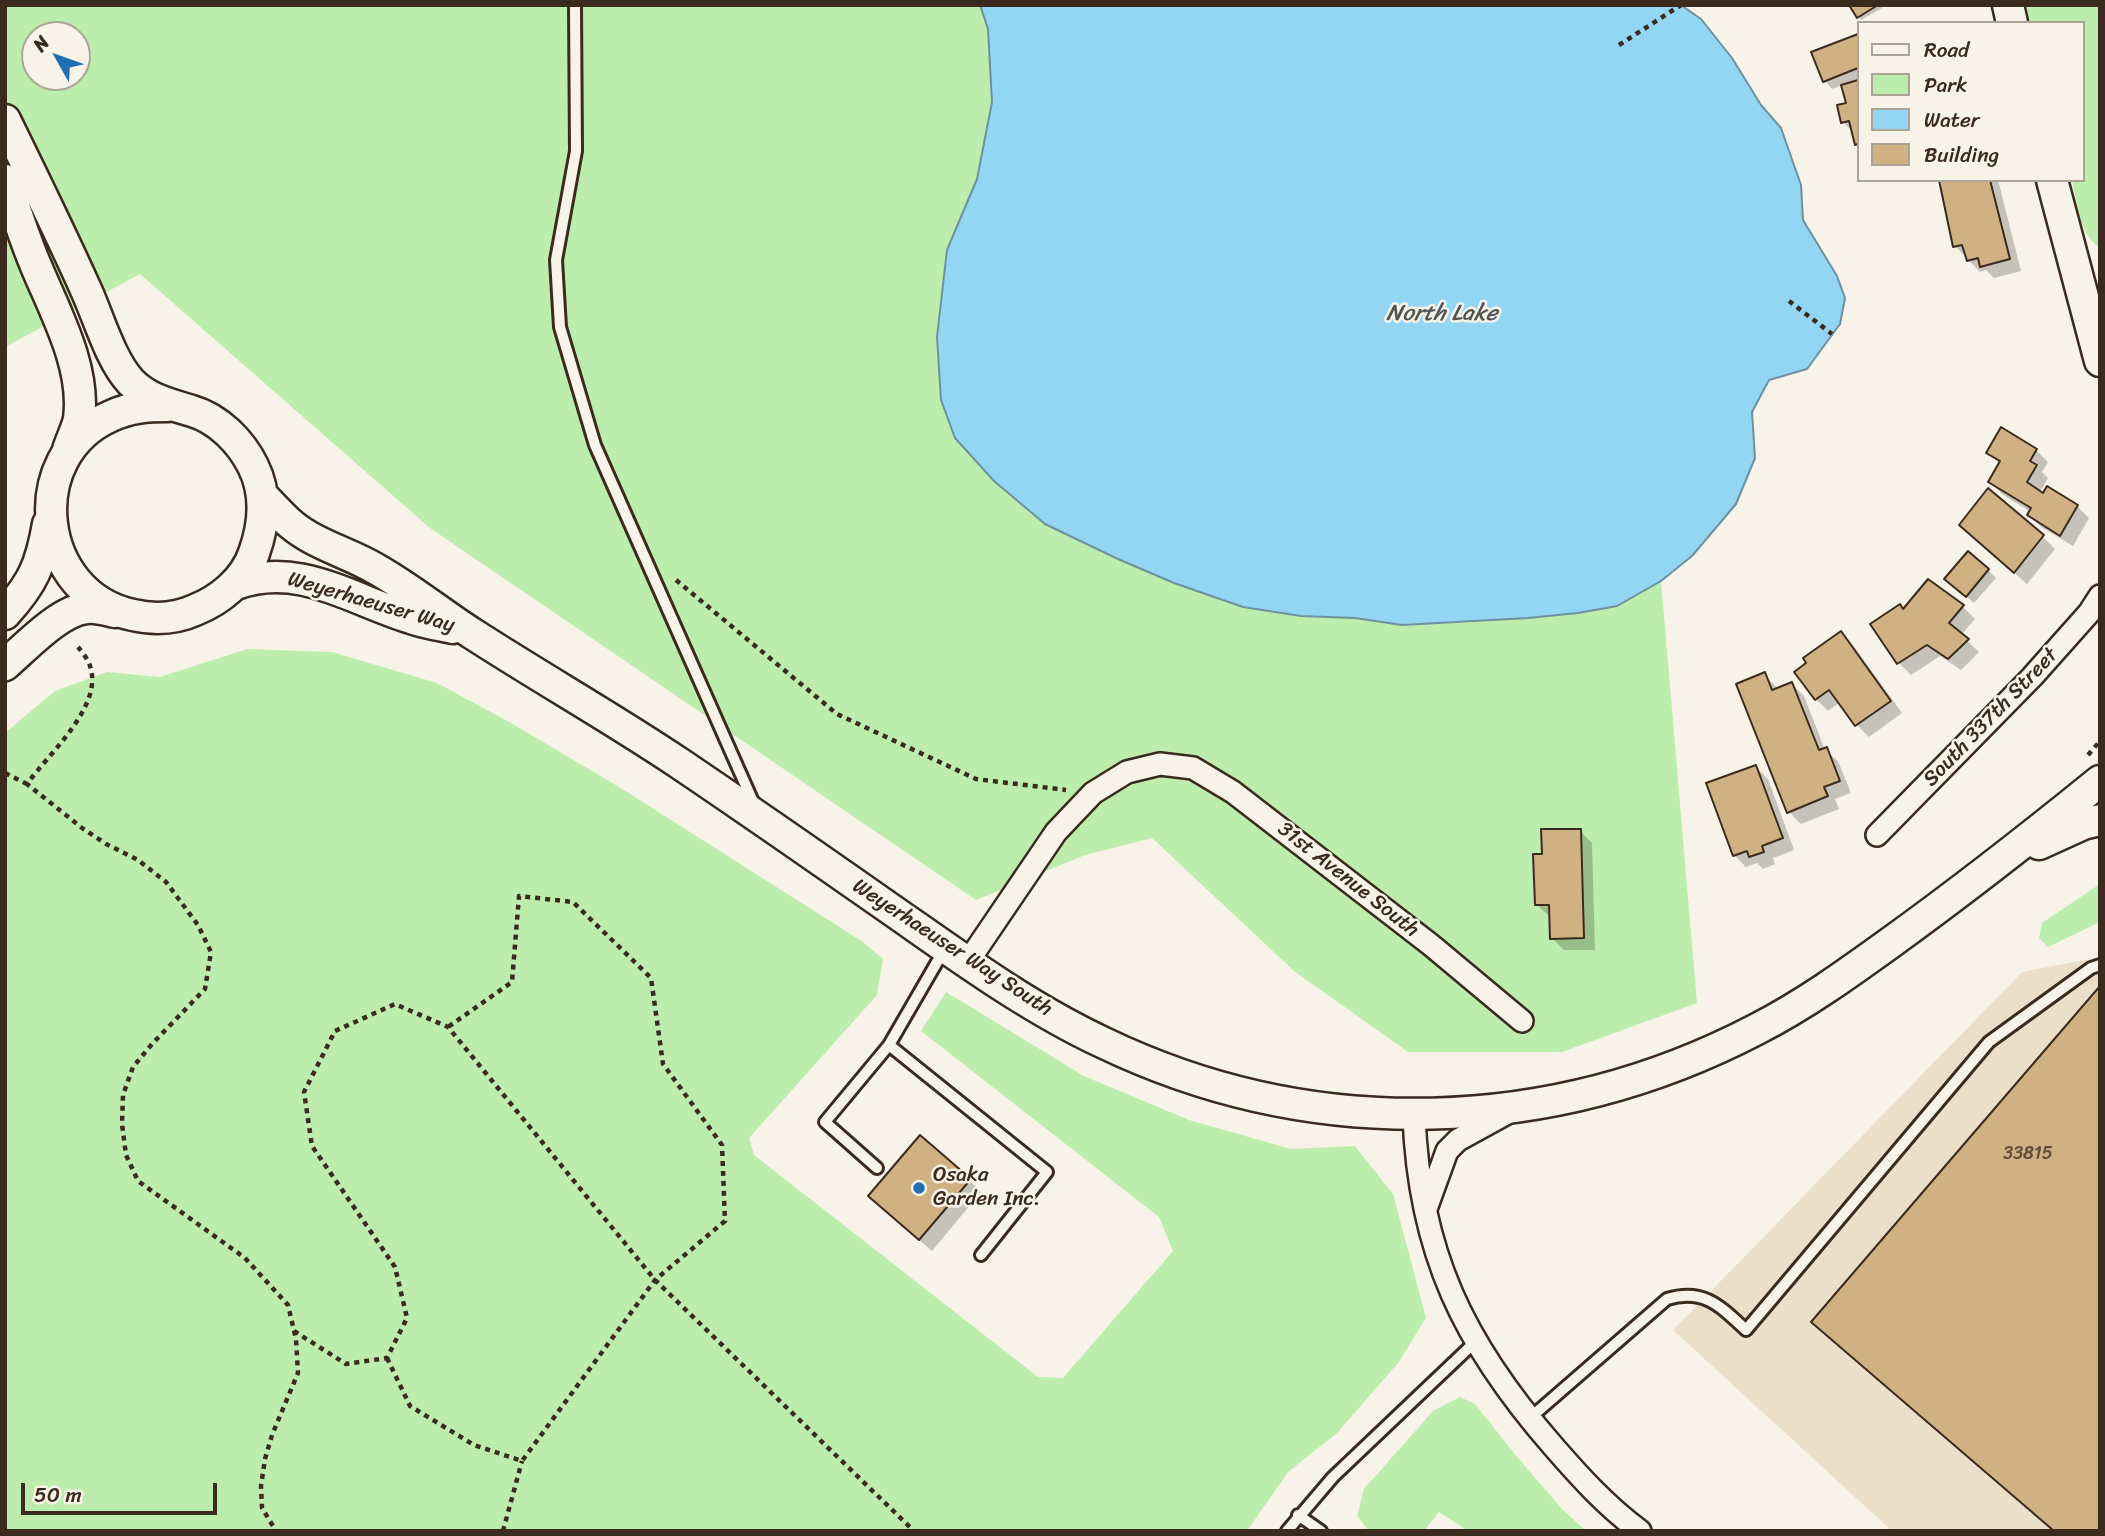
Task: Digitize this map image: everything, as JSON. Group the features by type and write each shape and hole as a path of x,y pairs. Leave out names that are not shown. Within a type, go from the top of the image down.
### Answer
{"street":[{"path":"5,120 119,363 131,381 148,396 168,406 195,412 219,425 240,444 254,468 262,495 263,527 253,557 236,584 211,604 182,616 151,619 89,608 75,610 39,635 5,665"},
{"path":"5,180 34,263 61,325 74,367 79,395 79,421 53,485 50,517 37,568 5,614"},
{"path":"2053,182 2085,289 2100,361"},
{"path":"65,457 85,433 109,416 138,407 168,406"},
{"name":"Weyerhaeuser Way","path":"262,495 305,534 376,569 468,632"},
{"path":"50,517 56,548 70,575 92,598 120,612"},
{"name":"Weyerhaeuser Way","path":"236,584 254,577 294,577 411,618 468,632"},
{"name":"South 337th Street","path":"1877,835 2032,677 2089,613 2100,596"},
{"name":"Weyerhaeuser Way South","path":"468,632 674,760 956,956 1030,1003 1102,1043 1179,1075 1258,1097 1340,1111 1414,1116 1518,1107 1574,1097 1662,1071 1713,1051 1761,1027 1855,970 2001,862 2100,781"},
{"name":"31st Avenue South","path":"1093,793 1127,772 1160,764 1193,768 1233,792 1432,945 1522,1021"},
{"path":"956,956 1056,832 1093,793"},
{"name":"Weyerhaeuser Way South","path":"2001,862 2083,824 2100,820"},
{"path":"1424,1214 1447,1151 1458,1140 1518,1107"},
{"path":"1414,1116 1415,1155 1424,1214 1454,1298 1475,1342 1503,1385 1586,1484 1640,1531"}],"lane":[{"path":"575,5 576,151 556,260 560,327 595,445 646,555 761,820"},
{"path":"877,1168 825,1122 889,1045 956,956"},
{"path":"1530,1418 1667,1299 1684,1294 1698,1296 1722,1308 1746,1330 1989,1042 2091,968 2100,965"},
{"path":"889,1045 1047,1172 981,1255"},
{"path":"1287,1531 1298,1515 1333,1478 1475,1342"},
{"path":"1298,1515 1321,1531"}],"path":[{"path":"1619,45 1681,5"},
{"path":"1789,301 1832,334"},
{"path":"646,555 837,713 976,779 1093,793"},
{"path":"27,783 87,708 92,687 90,666 78,647"},
{"path":"5,773 27,783 82,828 138,860 166,882 198,925 211,952 205,989 152,1044 133,1068 123,1096 122,1124 126,1155 138,1181 245,1258 288,1305 294,1331 298,1373 272,1435 261,1486 262,1508 276,1531"},
{"path":"448,1027 513,982 519,896 573,902 651,978 663,1064 722,1146 725,1221 655,1280 522,1461 503,1531"},
{"path":"387,1358 407,1318 396,1267 312,1146 304,1092 335,1031 395,1004 448,1027 655,1280 914,1531"},
{"path":"294,1331 346,1364 387,1358"},
{"path":"387,1358 410,1406 474,1445 522,1461"}],"shaded area":[{"path":"2100,957 2100,1531 1892,1531 1673,1330 2022,972"}],"green space":[{"path":"5,5 980,5 988,29 992,102 977,179 947,250 955,438 994,481 1045,524 1174,583 1402,625 1578,613 1617,606 1661,581 1697,1003 1562,1052 1408,1052 1294,971 1152,838 1085,855 976,900 430,528 140,274 5,347"},
{"path":"2026,5 2100,5 2100,248 2087,235 2083,226 2072,182 2084,182 2084,21 2030,21"},
{"path":"247,649 332,652 437,683 619,787 863,942 883,959 877,995 749,1138 754,1155 1038,1377 1063,1378 1173,1251 1159,1217 921,1031 946,992 1084,1076 1189,1120 1291,1149 1355,1146 1393,1194 1426,1318 1398,1363 1337,1433 1288,1472 1247,1531 5,1531 5,733 55,691 107,672 160,677"},
{"path":"2100,884 2100,922 2048,947 2039,938 2042,923"},
{"path":"1460,1397 1475,1404 1562,1509 1586,1531 1468,1531 1439,1512 1424,1531 1369,1531 1357,1516 1364,1489 1433,1411"}],"water":[{"name":"North Lake","path":"980,5 1681,5 1701,19 1732,58 1761,105 1781,128 1801,185 1803,220 1837,276 1845,298 1840,324 1807,369 1769,380 1752,412 1755,458 1736,504 1692,556 1661,581 1617,606 1528,618 1402,625 1355,618 1301,616 1243,607 1174,583 1045,524 994,481 955,438 941,400 937,337 947,250 977,179 992,102 988,29"}],"building":[{"path":"1849,5 1878,5 1857,18"},
{"path":"1856,35 1856,69 1823,82 1811,52"},
{"path":"1856,81 1855,145 1849,121 1841,123 1837,105 1846,103 1841,85"},
{"path":"1939,182 1991,182 2010,259 1980,267 1978,258 1967,261 1962,245 1953,247"},
{"path":"2001,427 2037,449 2030,461 2037,465 2027,482 2043,493 2047,486 2078,505 2060,536 2027,515 2031,508 1988,482 2000,461 1986,453"},
{"path":"1988,488 2044,535 2014,573 1959,525"},
{"path":"1968,551 1989,569 1966,597 1944,579"},
{"path":"1928,579 1964,605 1949,623 1969,639 1948,659 1927,645 1897,664 1870,624 1900,604 1903,609"},
{"path":"1841,631 1891,701 1855,726 1829,690 1815,700 1794,672 1806,663 1803,658"},
{"path":"1765,672 1772,690 1792,682 1819,750 1827,747 1840,781 1824,787 1828,796 1787,813 1736,684"},
{"path":"1756,765 1783,838 1762,846 1764,852 1749,857 1747,851 1733,856 1706,783"},
{"path":"1541,829 1581,829 1584,938 1550,939 1549,905 1535,905 1533,854 1542,854"},
{"path":"2100,986 2100,1531 2054,1531 1811,1322"},
{"name":"Osaka Garden Inc.","path":"920,1135 971,1179 919,1240 868,1196"}],"place":[{"name":"Osaka Garden Inc.","path":"919,1188"}]}
